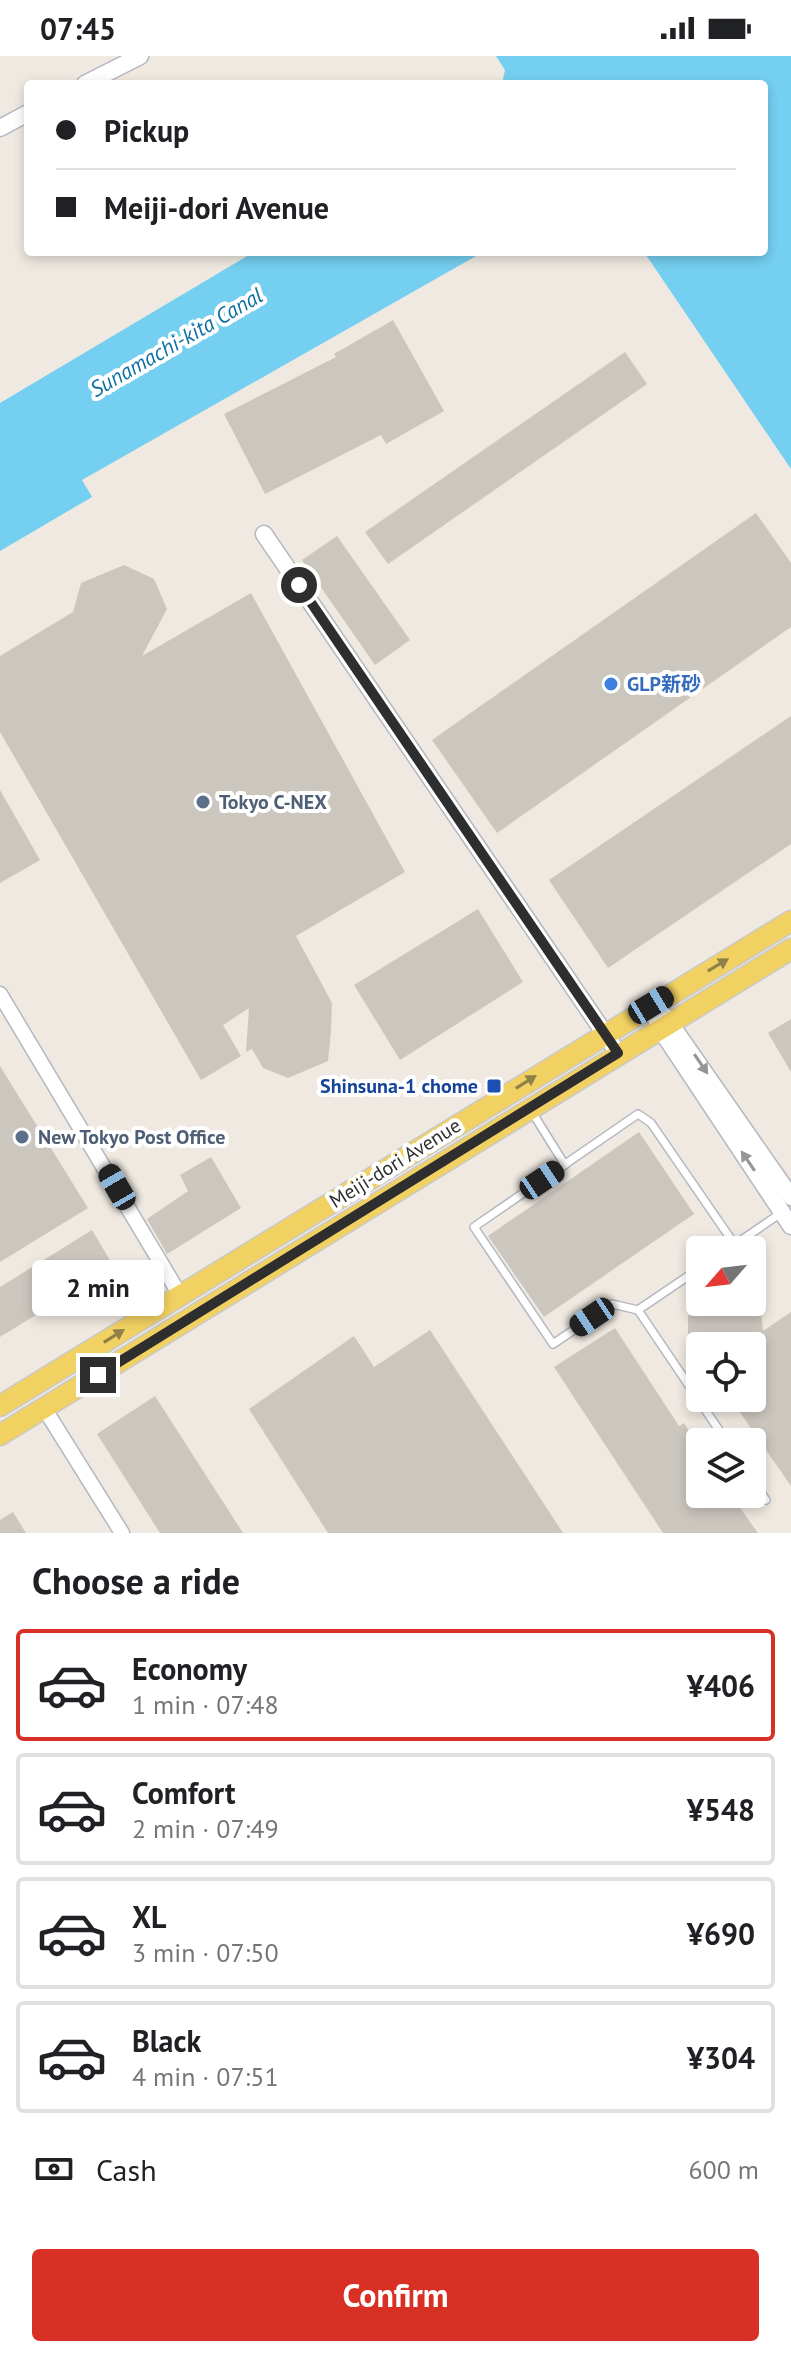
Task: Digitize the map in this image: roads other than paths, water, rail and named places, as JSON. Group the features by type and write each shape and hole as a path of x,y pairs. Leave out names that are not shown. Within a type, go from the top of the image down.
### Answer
{"main road":[{"name":"Meiji-dori Avenue","path":"0,1406 791,921"},
{"name":"Meiji-dori Avenue","path":"0,1435 664,1024 791,949"}],"street":[{"path":"93,80 140,56"},
{"path":"0,128 24,115"},
{"path":"264,534 618,1053"},
{"path":"0,994 180,1295"},
{"path":"651,1005 790,1195"},
{"path":"664,1024 786,1220"},
{"path":"44,1408 122,1533"}],"lane":[{"path":"529,1109 565,1165"},
{"path":"718,1428 638,1310 612,1304 553,1344 474,1227 638,1114 645,1115 729,1236"},
{"path":"753,1236 786,1220 790,1195"},
{"path":"638,1310 686,1277"}],"water":[{"path":"496,56 791,56 791,469 647,256 768,256 768,80 503,80 505,70"},
{"name":"Sunamachi-kita Canal","path":"247,256 476,256 82,480 92,497 0,551 0,403"}],"place":[{"name":"GLP新砂","path":"611,684"},
{"name":"Tokyo C-NEX","path":"203,802"},
{"name":"Shinsuna-1 chome","path":"494,1086"},
{"name":"New Tokyo Post Office","path":"22,1137"}]}
